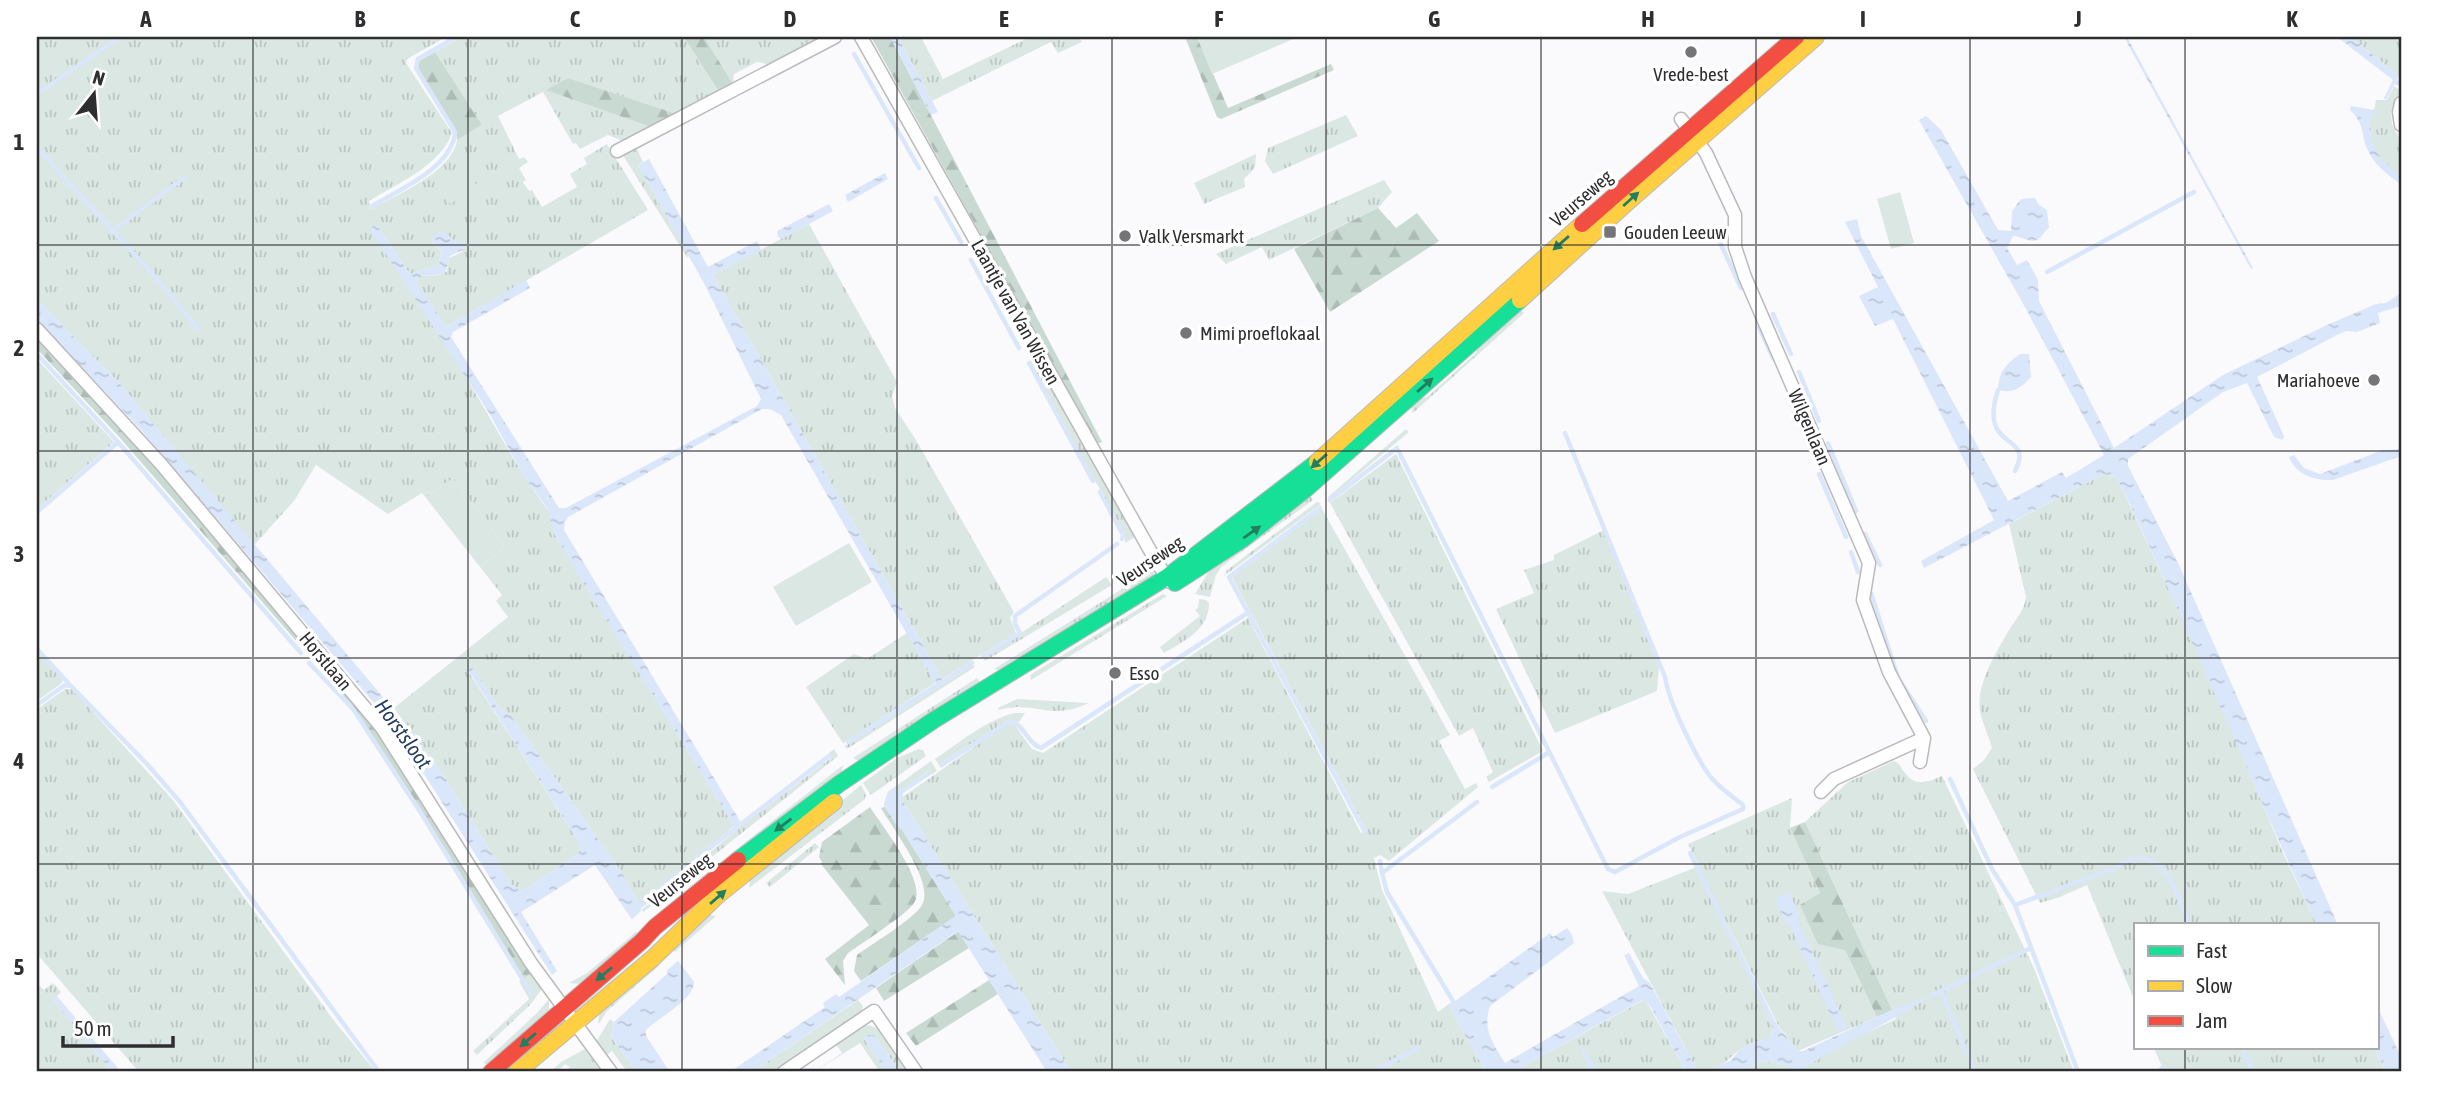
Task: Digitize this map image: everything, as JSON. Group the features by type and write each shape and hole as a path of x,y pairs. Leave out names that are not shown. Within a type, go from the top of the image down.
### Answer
{"main road":[{"name":"Veurseweg","path":"517,1072 653,958 667,942 757,863 898,752 1193,566 1306,472 1507,290 1796,37"},
{"name":"Veurseweg","path":"1689,130 1816,37"},
{"name":"Veurseweg","path":"491,1072 655,928 781,827 895,745 1170,581"}],"street":[{"path":"617,151 835,37"},
{"name":"Laantje van Van Wissen","path":"861,37 1170,581"},
{"path":"2400,107 2401,125"},
{"name":"Wilgenlaan","path":"1689,130 1706,153 1735,215 1735,247 1745,277 1870,563 1863,600 1889,672 1924,738"},
{"name":"Horstlaan","path":"37,329 160,464 382,727 531,963 611,1072"},
{"path":"1920,762 1924,738"},
{"path":"1821,792 1834,779 1924,738"},
{"path":"784,1072 873,1011 916,1072"}],"green space":[{"path":"37,37 446,37 407,59 406,63 452,133 438,155 405,180 369,201 370,209 408,190 435,172 453,151 457,140 482,125 435,52 461,37 684,37 719,92 677,114 568,78 547,90 651,127 625,142 608,135 580,149 576,143 573,144 543,92 498,116 519,159 524,157 528,162 519,168 526,180 523,182 529,191 532,190 542,207 577,187 570,174 587,164 584,158 607,144 648,210 446,327 416,282 422,276 440,275 447,271 449,258 462,252 464,245 449,236 432,242 441,251 439,264 410,274 377,225 522,473 551,515 554,533 574,567 734,826 640,905 622,873 510,714 501,710 473,668 468,671 580,844 578,854 522,891 511,884 442,773 394,708 508,617 496,601 502,595 480,567 505,547 453,478 426,498 422,493 388,514 316,465 294,501 254,545 121,385 37,299"},
{"path":"684,37 704,37 733,84 719,92"},
{"path":"704,37 825,37 771,65 757,62 734,74 733,84"},
{"path":"871,37 890,37 1102,442 1097,444"},
{"path":"898,37 921,37 943,79 1030,37 1079,37 1082,42 1058,53 1051,42 932,101"},
{"path":"1185,37 1197,37 1228,108 1331,64 1334,70 1221,119 1217,117"},
{"path":"1197,37 1298,37 1212,74"},
{"path":"2351,37 2401,37 2401,77 2399,76"},
{"path":"435,52 482,125 457,140 456,131 417,68 419,61"},
{"path":"568,78 677,114 651,127 546,90"},
{"path":"2394,86 2401,91 2391,113 2392,124 2401,142 2401,175 2380,159 2372,143 2370,131 2376,100 2387,100"},
{"path":"1346,115 1358,136 1273,174 1265,161 1268,148"},
{"path":"636,147 643,162 638,165 689,256 687,257 622,154"},
{"path":"1256,154 1255,168 1244,179 1245,187 1204,204 1194,183"},
{"path":"468,171 478,188 450,204 440,188"},
{"path":"1384,180 1392,192 1378,208 1269,260 1262,247 1226,264 1216,254"},
{"path":"1900,192 1914,243 1891,249 1877,199"},
{"path":"1378,208 1396,228 1417,213 1439,241 1330,312 1294,249"},
{"path":"809,224 897,382 892,396 895,408 1014,612 1010,618 1016,633 942,679 713,275"},
{"path":"1519,308 1524,313 1413,413 1411,403 1421,394 1426,398 1477,352 1474,346"},
{"path":"37,338 176,490 378,730 532,972 524,978 355,709 121,439 37,349"},
{"path":"37,359 114,442 37,509"},
{"path":"1034,360 1137,536 1125,543 1125,534 1028,361"},
{"path":"1406,429 1409,432 1329,499 1328,497"},
{"path":"1396,454 1543,751 1489,782 1486,777 1493,772 1473,728 1459,736 1330,503"},
{"path":"2104,474 2117,478 2202,661 2284,855 2316,923 2134,923 2134,1000 2087,885 2040,903 1973,769 1984,760 1992,748 1980,711 1984,680 1998,649 2022,611 2026,597 2009,524"},
{"path":"453,478 505,547 480,567 426,498"},
{"path":"1307,492 1313,500 1221,567 1210,597 1195,594 1209,571"},
{"path":"1317,502 1321,504 1224,576 1227,570"},
{"path":"1322,509 1450,735 1439,741 1465,789 1476,783 1478,787 1389,861 1380,855 1374,858 1382,890 1438,1012 1453,1001 1452,1012 1486,1072 1071,1072 901,798 1006,725 1014,724 1032,749 1043,753 1248,618 1361,833 1367,831 1232,577"},
{"path":"1604,530 1659,666 1657,691 1555,733 1496,609 1534,593 1524,570 1554,560 1554,555"},
{"path":"849,543 872,582 796,626 773,587"},
{"path":"1154,569 1154,577 1004,672 994,669"},
{"path":"1106,577 1112,585 985,661 983,658"},
{"path":"1163,594 1167,596 1031,680 1030,675"},
{"path":"1199,599 1209,603 1205,621 1194,634 1164,653 1160,647 1200,616 1195,610 1198,608"},
{"path":"907,633 935,683 843,743 806,687 854,654 867,659"},
{"path":"37,652 63,679 62,683 37,701"},
{"path":"973,665 975,667 847,749 845,746"},
{"path":"977,678 982,685 861,762 853,758"},
{"path":"65,689 72,689 173,800 335,1022 376,1072 139,1072 37,954 37,709"},
{"path":"1017,699 1089,703 1060,711 1021,707 999,710 998,708"},
{"path":"1014,713 1025,713 1019,722 1009,720 942,762 944,766 941,768 935,759 983,727"},
{"path":"834,749 838,756 642,913 640,911 739,828 831,758 829,753"},
{"path":"919,749 923,750 926,756 871,795 863,783 897,758"},
{"path":"931,761 937,771 931,775 928,771 892,797 889,791"},
{"path":"1894,761 1909,777 1918,782 1942,776 2034,968 2074,1072 1737,1072 1764,1061 1787,1065 1896,1019 1805,822 1848,782"},
{"path":"843,765 841,776 581,984 569,983 587,973 714,867"},
{"path":"861,785 866,794 865,799 749,888 751,876"},
{"path":"1792,798 1790,828 1820,893 1800,906 1845,950 1877,1017 1798,1051 1779,1027 1722,913 1774,1025 1769,1038 1745,1046 1718,1068 1698,1072 1602,891 1628,894 1699,866 1688,844"},
{"path":"890,805 899,825 956,916 861,981 854,971 857,955 918,911 924,895 918,870 881,808"},
{"path":"870,807 902,855 915,882 917,894 914,903 902,914 848,953 843,961 845,985 825,959 869,925 821,864 819,857 822,842"},
{"path":"1805,822 1892,1010 1877,1017 1845,950 1818,944 1800,905 1820,893 1790,828"},
{"path":"815,843 819,847 770,887 766,883"},
{"path":"705,914 716,916 606,1012 599,1024 600,1013"},
{"path":"959,931 969,948 884,1001 876,988"},
{"path":"532,972 542,989 530,1005 477,1055 473,1051 529,999 519,981"},
{"path":"989,980 998,994 916,1046 906,1033"},
{"path":"37,983 44,990 53,983 61,992 53,1000 112,1072 37,1072"},
{"path":"549,999 549,1013 492,1066 483,1063 536,1014"},
{"path":"858,1000 863,1006 862,1013 775,1072 752,1072"},
{"path":"1644,1000 1686,1072 1512,1072"},
{"path":"610,1019 614,1022 611,1037 637,1072 627,1072 612,1051 605,1056 596,1042"},
{"path":"865,1025 886,1036 911,1072 900,1072 874,1035 864,1039 886,1072 880,1072 860,1043 814,1072 842,1053 836,1044"},
{"path":"585,1049 601,1072 565,1072 570,1067 565,1064 557,1072 550,1072 561,1062"},
{"path":"2155,1050 2375,1050 2386,1072 2149,1072 2162,1067"}],"water":[{"path":"890,37 898,37 938,112 931,115"},
{"path":"2124,37 2127,37 2253,268 2251,269"},
{"path":"2337,37 2351,37 2399,76 2386,100 2384,98 2393,80"},
{"path":"2351,106 2374,110 2370,122 2374,146 2387,165 2401,175 2401,184 2372,158 2359,122 2350,110"},
{"path":"1926,116 1941,130 1998,230 2011,231 2012,211 2021,199 2035,198 2039,205 2047,210 2049,228 2040,238 2031,241 2013,236 2007,248 2017,265 2027,260 2038,280 2039,301 2114,448 2223,375 2327,325 2376,304 2386,303 2401,293 2401,306 2378,313 2380,323 2357,332 2346,331 2257,377 2284,436 2283,440 2274,437 2247,383 2223,392 2128,459 2128,466 2179,565 2337,923 2316,923 2169,589 2117,478 2104,474 1924,568 1921,561 1994,520 1893,319 1875,326 1859,296 1878,287 1845,222 1857,219 1861,236 2008,501 2062,472 2066,478 2104,455 2026,309 1919,120"},
{"path":"649,159 708,267 757,241 761,250 713,275 942,679 940,684 935,683 781,415 770,409 762,409 568,517 564,530 740,821 739,828 734,826 574,568 554,533 547,508 522,473 489,413 369,228 377,225 410,274 439,264 441,251 431,240 437,233 443,231 451,239 463,242 465,249 450,256 445,274 422,276 417,282 446,327 526,280 530,288 453,332 451,337 559,508 566,508 757,406 761,399 706,287 638,165"},
{"path":"885,173 888,179 848,202 845,195"},
{"path":"829,204 833,211 781,239 778,237 777,231"},
{"name":"Horstsloot","path":"37,299 121,385 413,733 442,773 511,884 522,891 578,854 580,844 468,670 473,667 501,710 510,714 622,873 641,911 694,982 682,1002 646,1030 646,1036 670,1072 637,1072 611,1037 614,1022 668,973 595,865 521,912 557,971 552,975 392,724 141,430 37,319"},
{"path":"2020,354 2029,354 2031,377 2016,389 1998,390 2004,369"},
{"path":"2401,449 2401,456 2333,480 2307,476 2296,468 2289,457 2294,455 2304,468 2320,474 2383,450"},
{"path":"901,798 1071,1072 1047,1072 958,931 752,1072 730,1072 825,1007 823,1003 836,994 839,997 956,916 899,825 890,805"},
{"path":"1786,893 1790,894 1800,917 1797,919 1847,1027 1838,1031 1789,924 1786,924 1775,900"},
{"path":"1567,928 1574,943 1490,1006 1488,1029 1505,1063 1639,986 1624,955 1629,953 1643,978 1650,983 1698,1072 1686,1072 1650,1006 1643,1000 1512,1072 1486,1072 1452,1012 1451,1004 1550,933 1553,937"},
{"path":"1936,993 1797,1072 1787,1065 1764,1061 1737,1072 1709,1072 1731,1060 1743,1046 1769,1038 1775,1023 1798,1051 1803,1051"},
{"path":"57,996 121,1072 112,1072 52,999"},
{"path":"2378,1008 2401,1057 2401,1072 2386,1072 2375,1050 2378,1050"},
{"path":"866,1035 874,1035 900,1072 886,1072 864,1039"}],"pier":[{"path":"642,910 680,959 664,973 630,921"}],"waterway":[{"path":"37,94 120,37"},
{"path":"372,206 410,185 435,167 452,145 455,132 416,68 418,59 456,37"},
{"path":"854,54 919,168"},
{"path":"2397,83 2401,81"},
{"path":"37,148 156,278 198,329"},
{"path":"112,231 185,177"},
{"path":"2047,272 2194,192"},
{"path":"936,198 961,242"},
{"path":"1718,238 1741,288"},
{"path":"971,260 1019,348"},
{"path":"1773,314 1791,354"},
{"path":"1759,327 1773,358"},
{"path":"37,354 118,442 301,653"},
{"path":"1029,363 1093,481"},
{"path":"1799,372 1819,421"},
{"path":"1998,390 1994,420 2001,435 2018,450 2020,455 2015,471"},
{"path":"1791,404 1814,457"},
{"path":"1330,500 1397,448 1608,869 1615,872 1680,837 1743,809 1743,805 1711,777 1676,713 1665,677 1565,433"},
{"path":"37,512 118,442"},
{"path":"1828,443 1856,511"},
{"path":"1819,474 1846,537"},
{"path":"1100,492 1123,535 1122,539"},
{"path":"1320,508 1229,577 1365,832"},
{"path":"1865,534 1880,565"},
{"path":"983,656 1020,633 1015,624 1015,616 1117,544"},
{"path":"1851,552 1858,572"},
{"path":"1871,593 1898,678 1926,721"},
{"path":"943,764 1011,721 1041,748 1249,612"},
{"path":"37,649 71,686"},
{"path":"309,663 353,709 421,813 531,993"},
{"path":"848,742 972,663"},
{"path":"37,705 65,685 71,686 147,764 180,802 379,1072"},
{"path":"1492,787 1548,753"},
{"path":"638,908 697,858 829,756"},
{"path":"895,796 928,774"},
{"path":"1950,779 1992,869 2015,905 2113,869 2129,860 2143,858 2164,871 2189,923"},
{"path":"895,796 892,804 904,822"},
{"path":"1453,1001 1387,892 1382,873 1477,802"},
{"path":"1690,853 1776,1028"},
{"path":"1380,861 1382,873"},
{"path":"2015,905 2078,1072"},
{"path":"1932,995 2031,948"},
{"path":"1941,992 1975,1072"},
{"path":"1373,1072 1418,1048"},
{"path":"1583,1050 1595,1072"},
{"path":"2243,1050 2253,1072"},
{"path":"2162,1067 2164,1072"}],"traffic: fast":[{"path":"1175,583 1243,539 1306,489 1520,300"},
{"path":"738,860 839,784 934,720 1167,577 1317,462"}],"traffic: slow":[{"path":"1520,300 1816,37"},
{"path":"1317,462 1582,224"},
{"path":"517,1072 653,958 717,896 834,802"}],"traffic: jam":[{"path":"1582,224 1796,37"},
{"path":"491,1072 655,927 738,860"}],"place":[{"name":"Vrede-best","path":"1691,52"},
{"name":"Gouden Leeuw","path":"1610,232"},
{"name":"Valk Versmarkt","path":"1125,236"},
{"name":"Mimi proeflokaal","path":"1186,333"},
{"name":"Mariahoeve","path":"2374,380"},
{"name":"Esso","path":"1115,673"}]}
